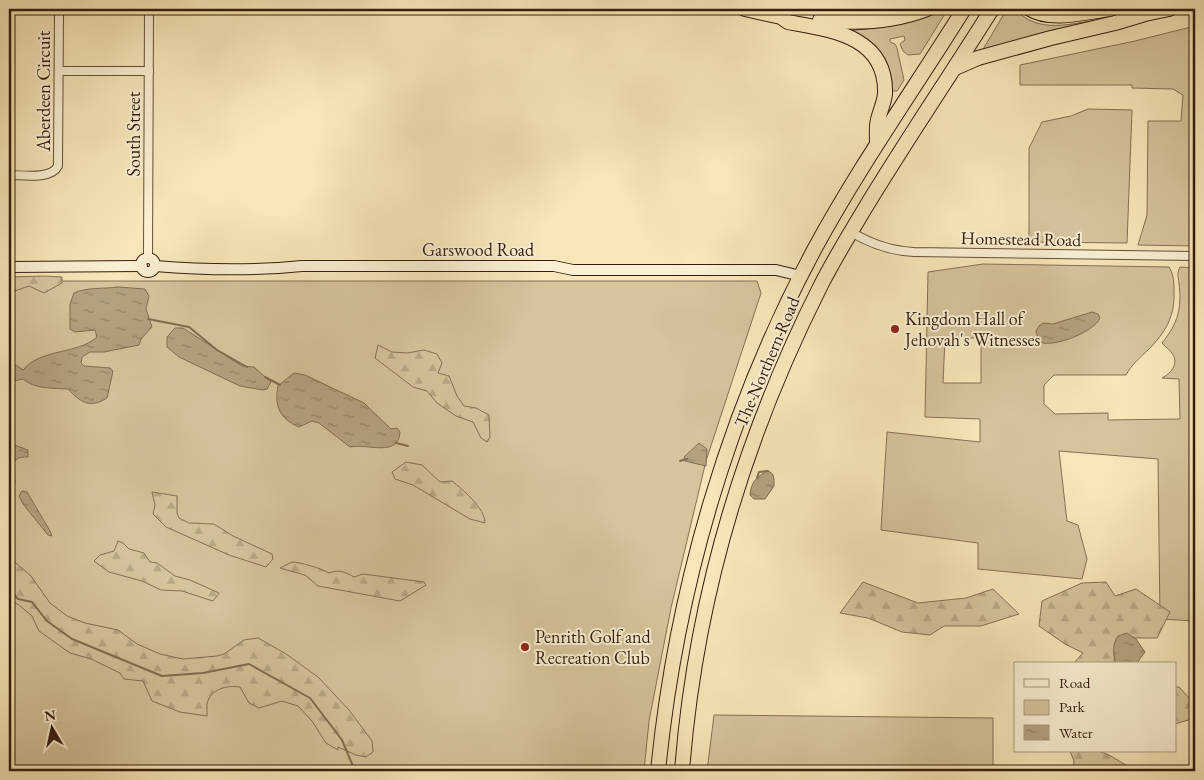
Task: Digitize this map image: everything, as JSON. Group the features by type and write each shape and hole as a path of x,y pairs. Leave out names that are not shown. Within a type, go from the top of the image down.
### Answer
{"highway":[{"path":"745,9 781,17 788,22 841,32 865,46 874,56 884,81 885,95 878,120 877,144"},
{"path":"781,17 789,15 833,22 873,21 899,17 927,9"},
{"path":"1030,9 1038,13 1053,15 1110,9"},
{"path":"954,68 965,62 1051,38 1115,24 1144,14 1169,9"},
{"name":"The Northern Road","path":"658,771 664,716 685,601 708,510 750,390 778,322 840,205 877,144 964,11"},
{"name":"The Northern Road","path":"682,771 688,711 703,616 739,481 772,391 821,285 851,232 989,13"}],"street":[{"name":"Aberdeen Circuit","path":"9,175 56,174 59,164 58,9"},
{"name":"South Street","path":"148,264 149,9"},
{"path":"59,72 149,71"},
{"name":"Homestead Road","path":"851,232 880,247 899,251 1195,256"},
{"name":"Garswood Road","path":"9,267 148,264 204,270 285,269 302,266 554,266 573,270 776,270 801,276"}],"green space":[{"path":"948,9 920,54 908,55 903,51 900,44 905,40 904,36 890,39 890,42 895,44 897,48 904,80 897,91 891,91 849,31 896,25 926,17"},
{"path":"1007,9 1015,9 1024,17 1044,25 1066,25 1100,20 982,51"},
{"path":"1195,26 1195,246 1138,245 1147,215 1148,121 1181,121 1183,95 1173,89 1132,88 1132,85 1020,85 1020,65 1135,41"},
{"path":"1088,109 1132,110 1127,243 1029,242 1029,148 1042,122 1071,116"},
{"path":"983,264 1169,267 1173,276 1174,286 1171,317 1160,337 1126,375 1054,375 1044,385 1044,404 1055,414 1108,413 1108,420 1180,419 1179,379 1162,378 1172,370 1175,360 1171,352 1162,343 1172,329 1178,315 1180,301 1179,269 1180,267 1195,268 1195,621 1160,619 1158,459 1059,451 1067,521 1078,525 1087,559 1082,579 978,569 978,543 881,530 887,432 980,442 980,419 925,417 928,272","holes":["945,338 981,338 981,383 943,383"]},
{"path":"9,277 62,277 62,283 44,293 29,286 9,293"},
{"path":"9,281 757,281 761,293 706,461 671,608 649,721 644,771 9,771"},
{"path":"378,345 392,352 407,353 424,350 437,354 442,363 438,373 449,376 457,396 464,406 476,408 489,415 490,437 487,442 481,438 473,422 456,416 437,403 427,391 413,387 375,358"},
{"path":"406,462 422,465 440,482 452,481 477,505 484,517 485,523 470,519 413,485 395,479 392,472"},
{"path":"152,492 177,496 177,513 179,518 189,523 214,524 233,536 272,554 273,559 266,567 229,555 166,527 153,514 155,505"},
{"path":"118,541 129,549 144,553 150,562 157,563 175,576 190,580 219,593 213,601 182,591 161,590 142,581 109,572 94,561 100,555 114,551"},
{"path":"9,557 31,576 50,603 67,616 85,623 118,630 137,644 160,654 183,659 217,656 224,654 244,640 258,638 286,654 318,677 349,710 372,741 373,752 366,757 338,747 338,750 326,743 312,721 298,706 282,701 259,708 249,703 240,687 220,689 215,692 207,704 207,716 180,712 152,701 143,681 124,679 120,673 91,659 70,653 39,631 32,616 19,605 10,600 11,606 9,607"},
{"path":"292,562 311,566 329,573 336,571 354,577 363,574 424,582 426,585 400,601 318,586 305,575 280,568"},
{"path":"863,582 918,603 966,598 993,589 1019,614 981,626 944,626 930,635 902,632 868,618 840,613"},
{"path":"1106,582 1115,596 1136,589 1170,612 1157,638 1130,638 1115,642 1114,662 1075,662 1083,653 1065,644 1039,626 1042,601 1082,583"},
{"path":"1176,687 1179,687 1195,704 1195,718 1176,724"},
{"path":"714,715 993,718 993,771 707,771"},
{"path":"1070,752 1101,752 1136,771 1073,771 1074,761"}],"water":[{"path":"118,287 145,289 149,296 146,309 152,327 141,339 139,345 104,352 90,352 82,357 81,363 84,366 110,368 113,371 107,398 90,403 81,400 68,389 33,385 23,379 9,382 9,364 16,365 23,370 39,358 80,347 97,337 95,330 75,332 70,329 70,304 74,293 90,289"},
{"path":"1092,312 1098,314 1100,318 1082,333 1073,338 1054,343 1039,342 1036,331 1043,323 1053,324"},
{"path":"175,328 183,328 242,366 254,367 271,382 267,389 240,386 179,357 167,347 167,337"},
{"path":"294,373 305,375 364,403 391,429 397,428 400,432 398,440 394,445 388,447 350,447 319,423 312,421 299,427 292,424 280,411 277,393 278,386"},
{"path":"9,443 28,450 28,457 21,457 15,462 15,484 9,488"},
{"path":"699,443 707,449 706,466 685,461 684,457"},
{"path":"766,471 772,474 774,486 765,499 754,499 750,495 753,484"},
{"path":"22,491 27,492 52,536 48,535 23,504 19,496"},
{"path":"1127,633 1136,639 1145,652 1138,662 1116,662 1114,646 1118,636"}],"waterway":[{"path":"148,319 189,327 217,350 247,367"},
{"path":"265,377 280,385"},
{"path":"396,443 408,446"},
{"path":"680,461 687,459"},
{"path":"757,478 759,472 768,471"},
{"path":"9,589 18,599 32,602 47,621 72,639 162,676 203,673 249,664 310,698 342,740 355,771"}],"place":[{"name":"Kingdom Hall of Jehovah's Witnesses","path":"895,329"},
{"name":"Penrith Golf and Recreation Club","path":"525,647"}]}
